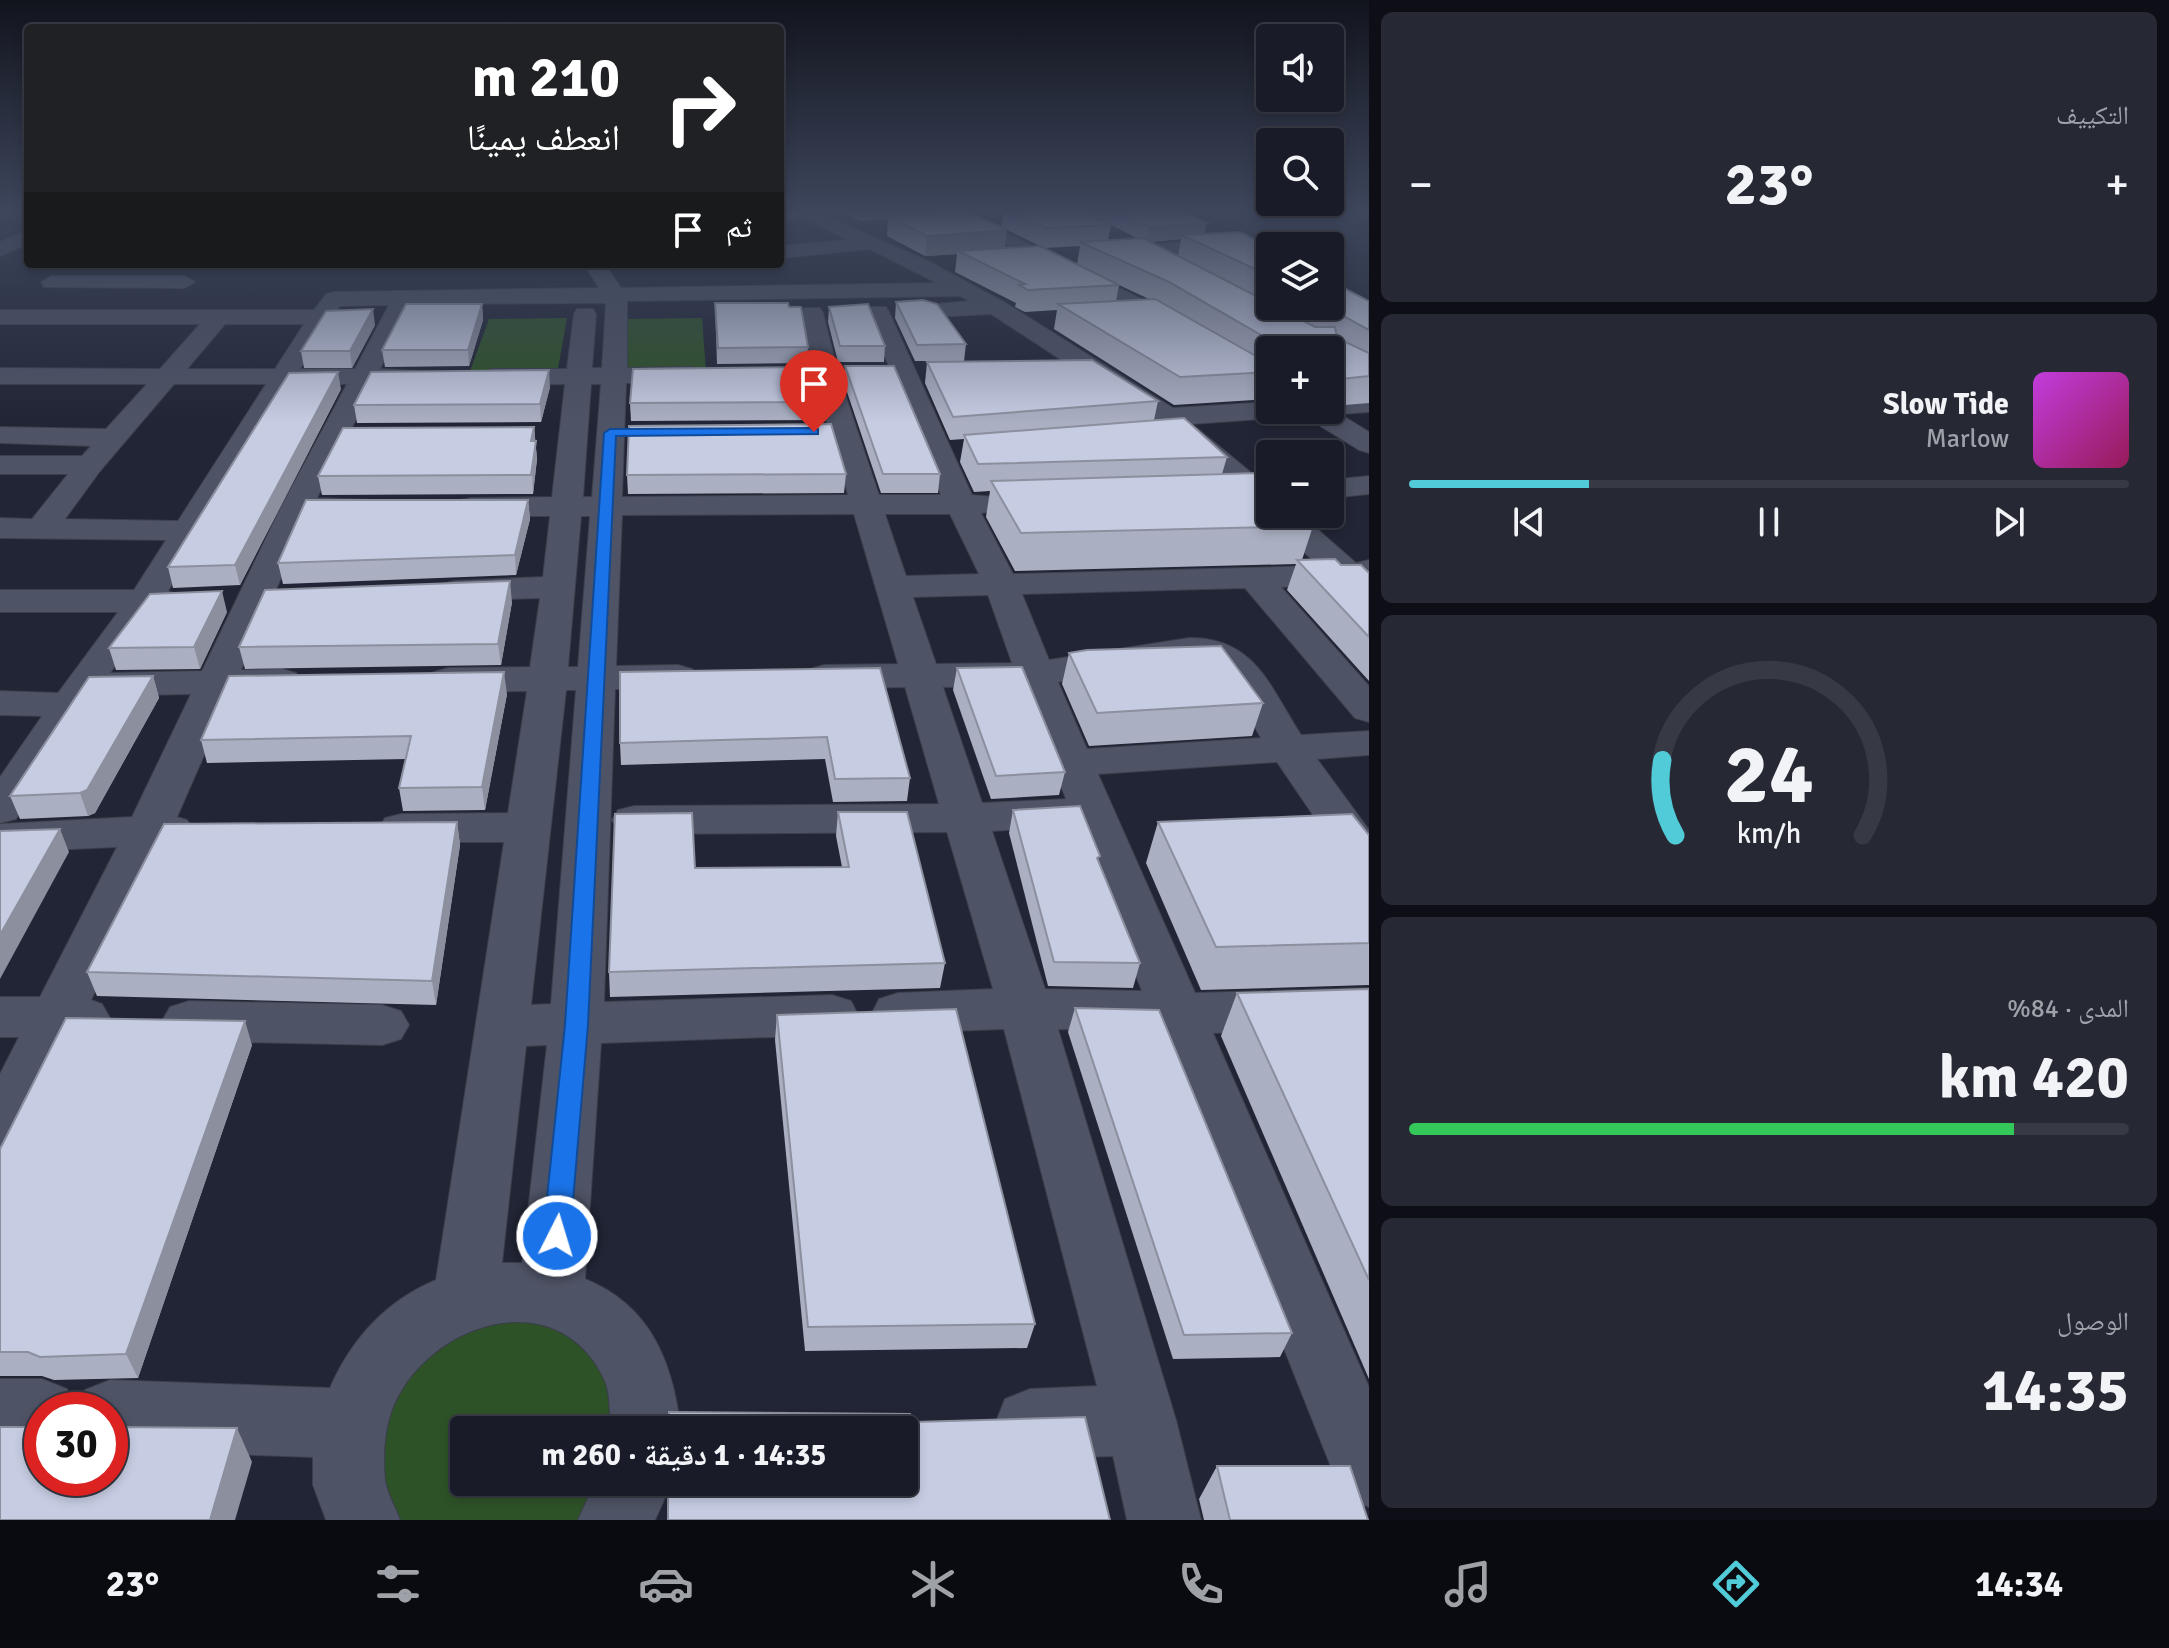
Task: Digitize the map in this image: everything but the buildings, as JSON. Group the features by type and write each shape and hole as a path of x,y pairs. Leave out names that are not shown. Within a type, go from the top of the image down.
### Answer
{"street":[{"path":"0,334 23,303 55,281"},
{"path":"551,1296 576,1025 597,678 586,506 596,376 605,308 599,281"},
{"path":"737,281 748,292"},
{"path":"951,281 1094,370 1168,429 1256,492"},
{"path":"1089,281 1154,314 1256,375"},
{"path":"23,303 184,282"},
{"path":"151,318 184,282"},
{"path":"399,307 605,308 748,292 966,289"},
{"path":"23,303 115,318 320,317 399,307 812,313 996,307"},
{"path":"0,1131 148,831 216,682 272,597 297,507 349,434 363,378 399,307"},
{"path":"1108,317 1196,311"},
{"path":"878,312 903,372 954,451 961,505 1001,584 1071,763 1175,1011 1363,1445"},
{"path":"812,313 837,373 828,432 867,505 1025,1008 1141,1420 1164,1520"},
{"path":"0,809 76,695 144,602 320,317"},
{"path":"55,377 115,318"},
{"path":"42,528 90,465 218,318"},
{"path":"1018,322 1063,319"},
{"path":"1047,371 1094,370"},
{"path":"837,373 935,372"},
{"path":"0,376 282,379 720,374"},
{"path":"1344,406 1369,404"},
{"path":"1168,429 1256,414"},
{"path":"1337,424 1369,444"},
{"path":"0,435 114,438"},
{"path":"0,465 90,465"},
{"path":"1344,488 1369,485"},
{"path":"1214,497 1256,501"},
{"path":"437,507 1008,504"},
{"path":"466,1298 530,827 557,587 586,506"},
{"path":"297,507 391,508"},
{"path":"1301,528 1362,579"},
{"path":"2,530 187,531"},
{"path":"894,587 1254,577 1362,579"},
{"path":"1254,577 1369,710"},
{"path":"415,592 557,587"},
{"path":"0,601 144,602 272,597"},
{"path":"796,677 1035,674 1189,649 1216,652 1237,665 1288,748 1369,863"},
{"path":"406,680 720,677"},
{"path":"0,703 216,682 311,681"},
{"path":"1071,763 1369,743"},
{"path":"589,820 965,818 1092,811"},
{"path":"355,829 530,827"},
{"path":"0,838 212,830"},
{"path":"503,1026 1025,1008 1175,1011 1369,1008"},
{"path":"0,1017 382,1025"},
{"path":"363,1520 349,1480 351,1424 367,1382 394,1345 427,1317 466,1298 509,1291 551,1296 590,1315 622,1345 641,1387 644,1416"},
{"path":"0,1414 24,1414"},
{"path":"128,1415 351,1424"},
{"path":"965,1426 1141,1420"},
{"path":"615,1520 628,1496"}],"green space":[{"path":"567,318 557,374 469,374 489,319"},
{"path":"702,318 706,371 619,371 619,319"},
{"path":"498,1317 532,1321 564,1330 588,1350 602,1373 614,1416 450,1416 450,1496 596,1496 579,1520 394,1520 373,1434 432,1341"}],"route":[{"path":"557,1236 576,1025 610,433 814,432"}]}
